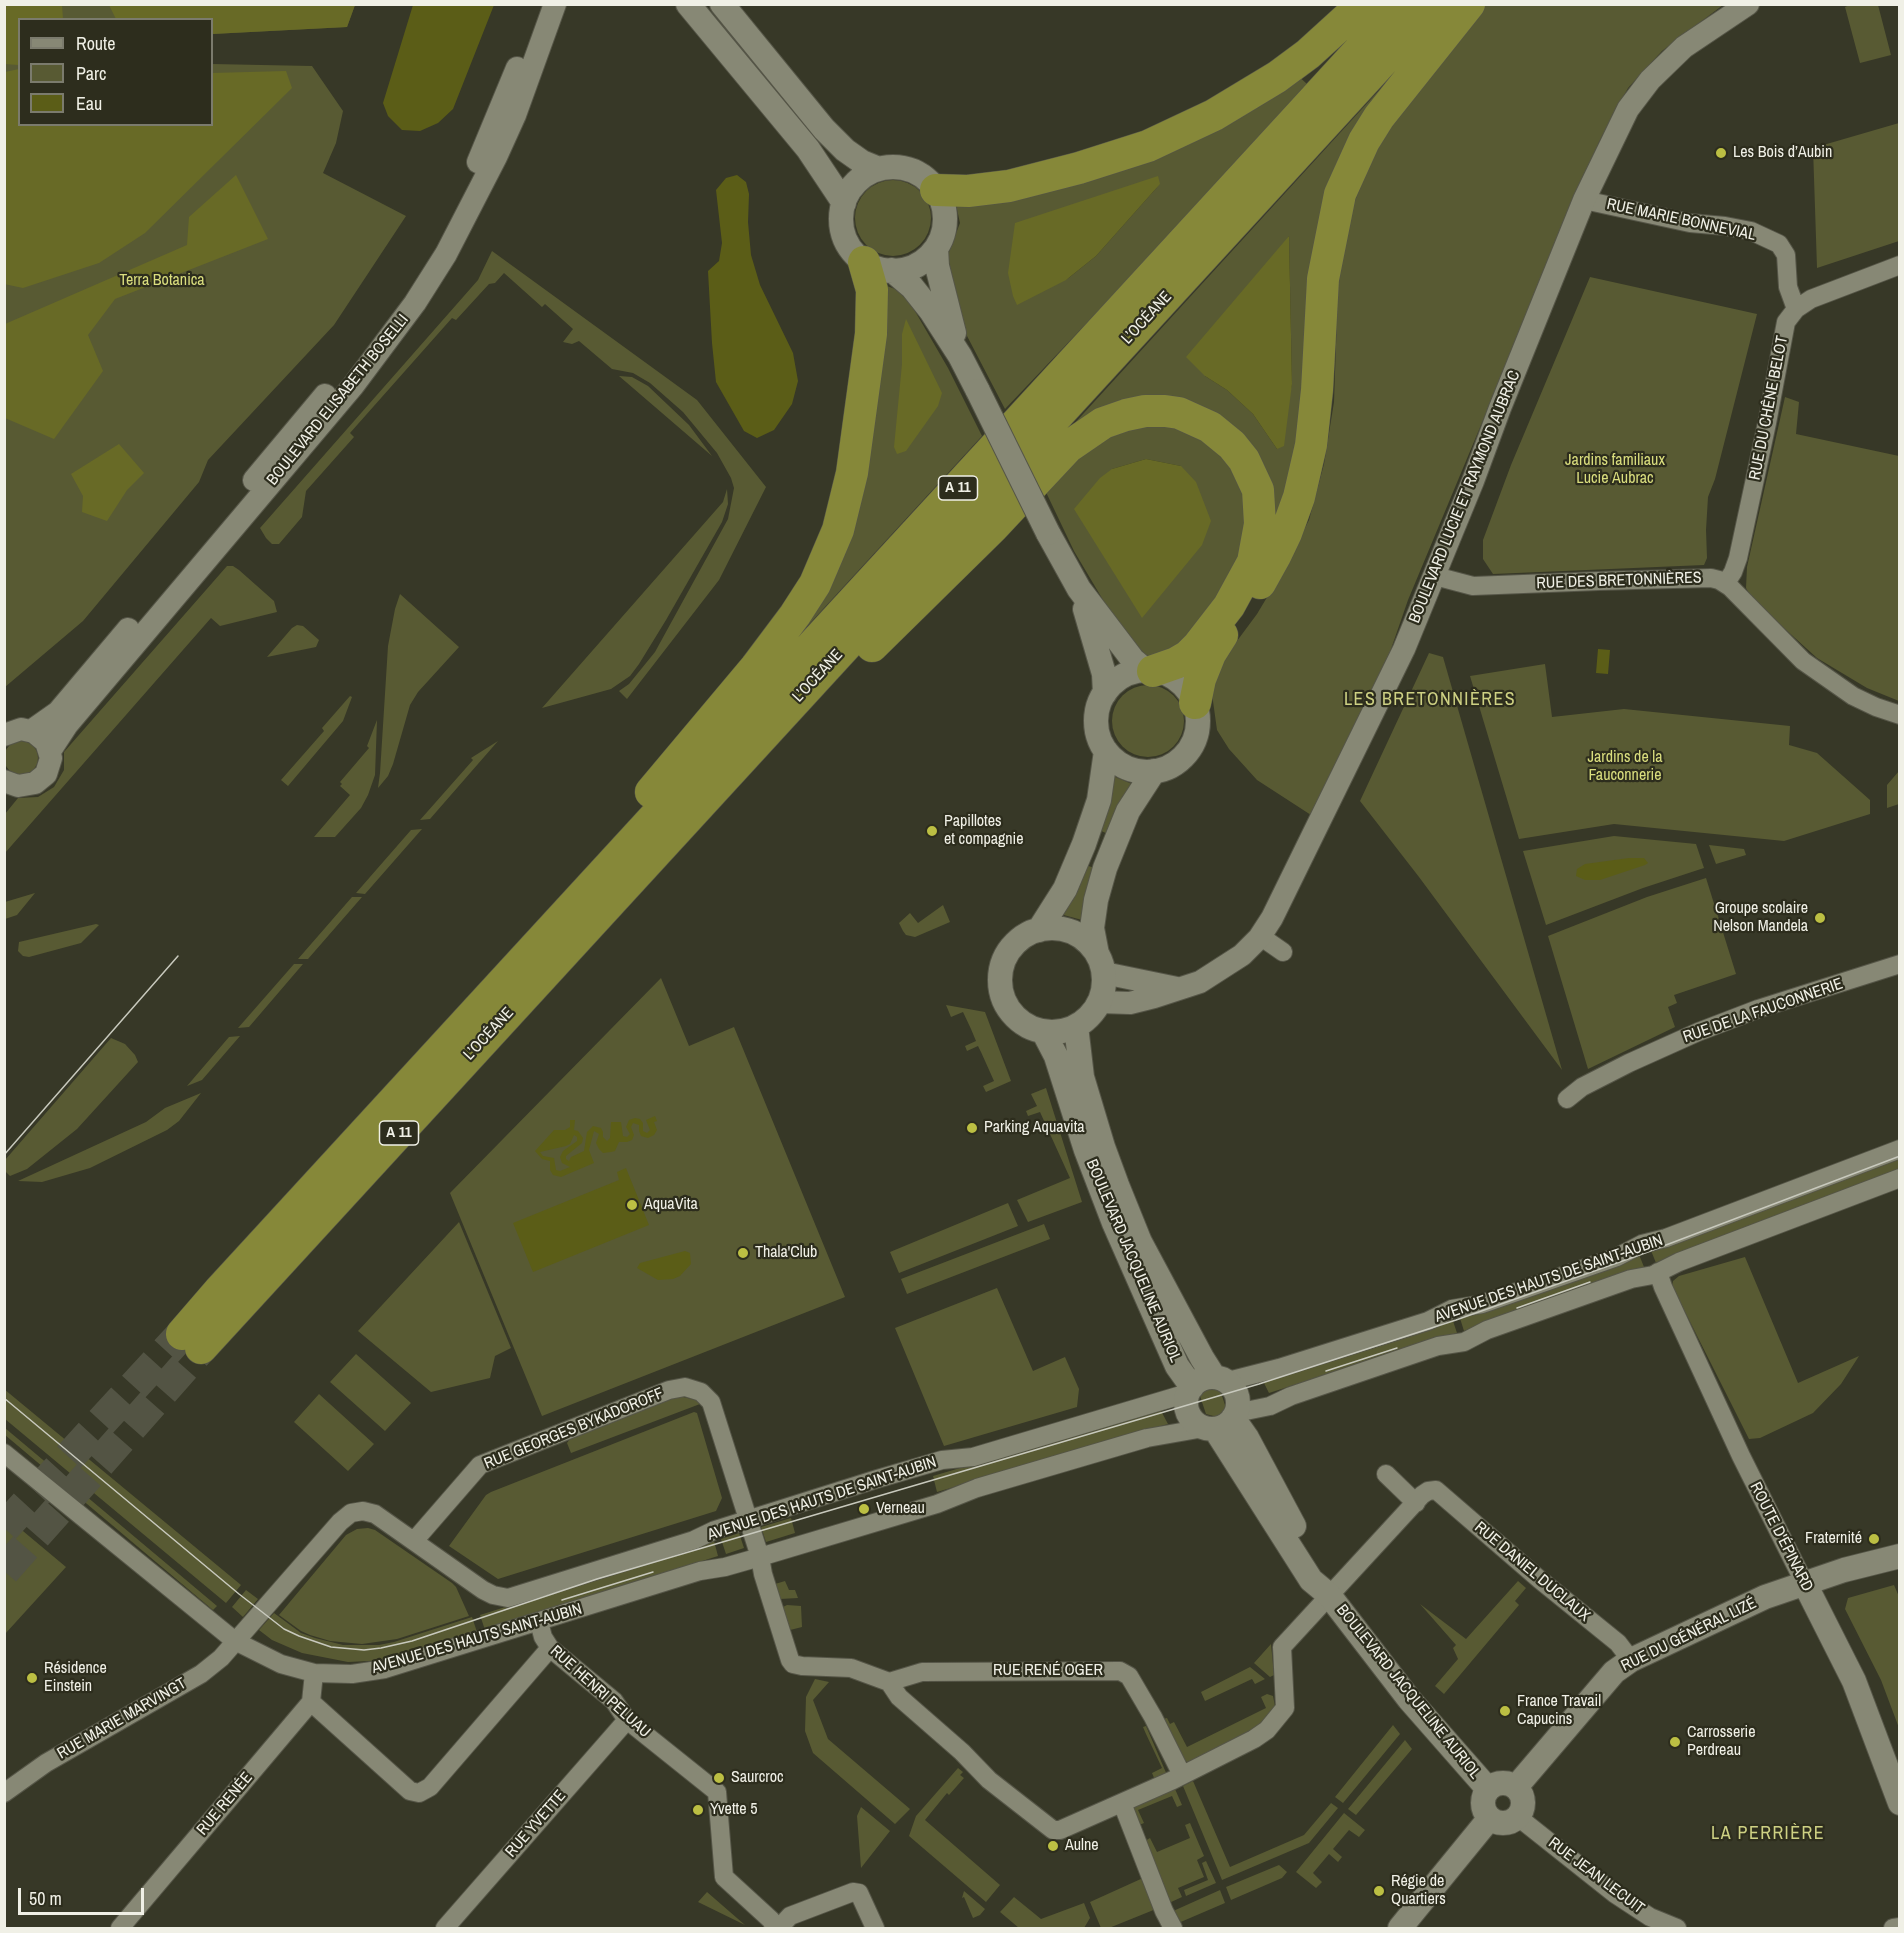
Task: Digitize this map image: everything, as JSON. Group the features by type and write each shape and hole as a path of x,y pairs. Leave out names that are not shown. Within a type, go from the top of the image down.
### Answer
{"highway":[{"path":"936,190 968,191 1009,186 1079,168 1148,146 1214,115 1268,83 1308,54 1363,4"},
{"name":"L’OCÉANE","path":"1402,4 220,1290 192,1341 765,734 1436,4"},
{"path":"1195,703 1200,679 1210,654 1250,598 1275,556 1306,472 1315,421 1323,279 1333,221 1343,185 1364,141 1379,117 1469,4"},
{"path":"514,971 525,939 592,863 756,666 795,615 815,584 838,530 853,465 873,309 872,290 878,266"},
{"path":"765,734 802,715 993,527 1068,447 1103,423 1145,411 1179,413 1210,427 1224,438 1244,460 1258,490 1260,506 1258,541 1253,562 1229,606 1188,656 1176,663 1149,670"}],"main road":[{"path":"688,4 808,149 844,203"},
{"path":"722,4 824,129 845,150 862,162 879,169"},
{"path":"878,266 907,269 916,265 936,248 943,234 945,219 943,204 927,179 914,171 893,167 879,169 859,180 850,190 844,203 841,218 843,232 849,246 878,266 912,287 931,310 960,356 1079,590 1133,660 1149,670 1176,679 1195,703 1198,728 1193,743 1177,762 1154,771 1131,769 1117,762 1106,751 1100,739 1096,719 1099,705 1106,693 1120,678 1149,670"},
{"path":"936,248 939,276 960,356"},
{"path":"1079,590 1104,674 1106,693"},
{"path":"1039,930 1065,889 1084,844 1099,800 1106,751"},
{"path":"1100,964 1084,939 1059,929 1039,930 1019,940 1009,951 1000,982 1004,998 1014,1015 1030,1027 1057,1032 1076,1026 1087,1018 1099,1002 1103,991 1100,964 1092,928 1096,900 1105,868 1128,811 1154,771"},
{"name":"BOULEVARD JACQUELINE AURIOL","path":"1076,1026 1082,1077 1103,1147 1140,1242 1202,1358 1221,1379"},
{"name":"BOULEVARD JACQUELINE AURIOL","path":"1043,1031 1056,1056 1086,1150 1114,1223 1177,1366 1190,1390"},
{"path":"1202,1379 1221,1379 1238,1395 1222,1422 1192,1420 1186,1406 1190,1390 1202,1379"},
{"name":"BOULEVARD JACQUELINE AURIOL","path":"1222,1422 1247,1438 1280,1503 1321,1569 1329,1595 1409,1699 1488,1789"},
{"name":"RUE DU GÉNÉRAL LIZÉ","path":"1516,1787 1614,1672 1631,1660 1765,1597 1804,1582 1899,1556"},
{"name":"ROUTE D'ÉPINARD","path":"1804,1582 1854,1682 1899,1803"},
{"path":"1498,1783 1516,1787 1523,1798 1518,1817 1507,1823 1489,1819 1482,1801 1488,1789 1498,1783"},
{"path":"1400,1929 1489,1819"}],"street":[{"path":"32,731 58,712 381,328 426,259 476,166 521,58 540,4"},
{"name":"BOULEVARD ELISABETH BOSELLI","path":"9,787 32,785 43,777 50,765 50,751 67,725 353,386 415,303 446,254 496,157 515,115 555,4"},
{"name":"BOULEVARD LUCIE ET RAYMOND AUBRAC","path":"1099,1002 1130,1003 1200,982 1242,955 1260,936 1272,918 1384,692 1435,576 1584,200 1628,109 1650,80 1684,48 1748,4"},
{"name":"RUE MARIE BONNEVIAL","path":"1584,200 1690,223 1751,231 1779,244 1785,255 1788,287 1797,309"},
{"path":"1797,309 1811,299 1899,265"},
{"name":"RUE DU CHÊNE BELOT","path":"1726,583 1738,558 1786,322 1797,309"},
{"name":"RUE DES BRETONNIÈRES","path":"1435,576 1473,586 1712,578 1726,583 1803,661 1853,696 1899,715"},
{"path":"4,735 21,729 32,731 44,740 50,751"},
{"path":"1260,936 1283,952"},
{"path":"1100,964 1181,989"},
{"name":"RUE DE LA FAUCONNERIE","path":"1567,1099 1582,1088 1620,1068 1698,1032 1758,1009 1899,964"},
{"name":"AVENUE DES HAUTS DE SAINT-AUBIN","path":"1221,1379 1279,1368 1428,1321 1452,1309 1482,1304 1617,1257 1642,1244 1666,1238 1899,1149"},
{"name":"AVENUE DES HAUTS DE SAINT-AUBIN","path":"937,1504 977,1488 1147,1438 1222,1422 1404,1358 1438,1347 1464,1342 1487,1330 1631,1279 1658,1272 1899,1178"},
{"name":"ROUTE D'ÉPINARD","path":"1658,1272 1741,1456 1804,1582"},
{"name":"RUE GEORGES BYKADOROFF","path":"414,1541 480,1465 669,1390 684,1387 701,1392 711,1402 760,1557"},
{"name":"AVENUE DES HAUTS DE SAINT-AUBIN","path":"414,1541 493,1595 508,1598 694,1540 715,1530 942,1460 973,1457 1190,1390"},
{"name":"AVENUE DES HAUTS SAINT-AUBIN","path":"4,1453 235,1641 281,1664 314,1673 352,1674 385,1669 700,1571 725,1567 937,1504"},
{"name":"RUE DANIEL DUCLAUX","path":"1386,1474 1422,1497 1436,1490 1539,1579 1618,1643 1631,1660"},
{"path":"760,1557 763,1574 790,1660 794,1664 851,1668 890,1682 899,1697 962,1752 989,1780 1048,1828 1060,1830 1182,1775 1254,1739 1272,1725 1285,1708 1281,1647 1422,1497"},
{"name":"RUE MARIE MARVINGT","path":"4,1793 46,1763 201,1674 221,1658 340,1522 351,1513 363,1511 375,1514 414,1541"},
{"name":"RUE HENRI PELUAU","path":"539,1622 543,1637 550,1648 614,1701 627,1720 717,1792 724,1877 771,1920 777,1929"},
{"path":"314,1673 311,1702 410,1791 419,1793 430,1786 550,1648"},
{"name":"RUE RENÉ OGER","path":"890,1682 922,1672 1120,1671 1129,1676 1153,1717 1182,1775"},
{"name":"RUE RENÉE","path":"120,1929 311,1702"},
{"name":"RUE YVETTE","path":"446,1929 627,1720"},
{"path":"1122,1803 1173,1929"},
{"name":"RUE JEAN LECUIT","path":"1518,1817 1615,1894 1650,1917 1677,1929"},
{"path":"777,1929 790,1916 853,1892 859,1893 875,1929"},
{"path":"1893,1929 1899,1927"}],"green space":[{"path":"1852,4 1878,5 1891,55 1860,63 1845,7"},
{"name":"Terra Botanica","path":"5,5 355,5 347,27 213,34 213,18 18,18 18,126 213,126 213,64 312,66 343,111 336,143 323,173 406,216 334,325 208,460 199,482 83,621 5,687"},
{"path":"1483,5 1723,5 1662,51 1628,88 1599,142 1408,600 1382,675 1311,815 1257,780 1229,749 1217,730 1212,694 1214,672 1257,614 1284,569 1309,520 1324,464 1334,402 1339,257 1354,203 1377,147 1405,103"},
{"path":"1434,30 1354,143 1306,444 1266,540 1219,424 1073,425","holes":["1289,236 1292,384 1277,449 1253,414 1227,390 1205,376"]},
{"path":"1295,73 1307,84 1005,409 966,334 944,265 960,223 955,200 981,199","holes":["1160,184 1096,256 1066,280"]},
{"path":"1899,123 1899,241 1817,268 1813,148"},
{"path":"893,180 907,183 920,191 928,204 931,218 928,232 920,245 907,253 893,256 879,253 866,245 858,232 855,218 858,204 866,191 879,183"},
{"path":"492,251 697,400 766,487 719,580 627,699 619,691 629,684 655,652 728,519 734,488 717,453 683,412 650,383 633,373 612,369 579,341 572,344 563,342 573,329 545,304 542,307 504,273 495,283 489,284 456,320 452,318 350,433 354,437 306,491 302,517 279,544 272,544 260,528 478,280"},
{"name":"Jardins familiaux Lucie Aubrac","path":"1590,277 1757,314 1715,479 1708,497 1707,558 1704,565 1493,574 1483,559 1483,540 1511,465"},
{"path":"887,286 906,297 912,306 948,368 982,436 746,693 812,602"},
{"path":"619,376 632,377 648,386 689,425 712,456"},
{"path":"1785,397 1799,402 1796,434 1899,456 1899,701 1867,688 1817,658 1753,600 1746,588 1747,567"},
{"path":"1148,423 1176,425 1199,434 1224,455 1245,498 1248,534 1237,567 1180,652 1157,657 1143,655 1125,637 1074,551 1044,488 1094,442","holes":["1146,459 1181,466 1112,469"]},
{"path":"727,489 728,504 722,522 666,620 630,676 611,689 542,708 723,502"},
{"path":"227,566 233,566 239,570 274,601 277,612 220,626 211,618 5,853 5,814 18,798 38,797 54,787 64,770 64,752"},
{"path":"400,594 459,647 418,692 410,705 393,764 388,776 378,788 388,646"},
{"path":"297,625 303,626 319,640 316,647 267,657 292,628"},
{"path":"1429,653 1443,657 1562,1070 1360,801"},
{"name":"Jardins de la Fauconnerie","path":"1545,664 1552,717 1624,709 1790,726 1789,745 1817,753 1870,800 1870,814 1784,841 1614,824 1519,839 1470,676"},
{"path":"1148,685 1162,688 1174,695 1181,707 1184,721 1181,735 1174,747 1162,754 1148,757 1134,754 1122,747 1115,735 1112,721 1115,707 1122,695 1134,688"},
{"path":"350,696 352,697 343,721 288,786 281,780 324,731 322,728"},
{"path":"377,720 375,775 361,808 335,837 314,837 350,795 340,786 342,784 340,782 369,748 367,746"},
{"path":"21,741 33,746 38,758 33,770 21,775 9,770 4,758 9,746"},
{"path":"498,741 430,819 420,820 473,760 471,758"},
{"path":"1899,771 1899,804 1887,808 1887,785"},
{"path":"1113,776 1132,784 1108,834 1099,830"},
{"path":"422,829 365,894 356,893 411,830"},
{"path":"1614,836 1696,844 1704,868 1643,888 1546,925 1523,851"},
{"path":"1709,845 1744,849 1746,855 1716,864"},
{"path":"1085,865 1095,868 1082,920 1060,914"},
{"path":"1706,878 1736,974 1674,995 1677,1003 1668,1007 1675,1027 1588,1069 1548,936 1647,897"},
{"path":"35,893 17,915 5,919 5,902"},
{"path":"352,897 362,897 308,959 298,959"},
{"path":"943,905 950,922 915,937 906,935 903,931 899,923 910,913 918,923"},
{"path":"99,925 81,943 29,957 23,956 18,951 19,942"},
{"path":"294,964 303,964 249,1027 238,1028"},
{"name":"AquaVita","path":"661,978 689,1046 734,1027 845,1297 542,1416 450,1193"},
{"path":"946,1005 985,1012 1011,1081 986,1092 983,1086 994,1081 978,1046 967,1051 965,1046 976,1041 971,1029 963,1012 951,1017"},
{"path":"240,1036 202,1080 187,1086 229,1037"},
{"path":"111,1038 125,1044 138,1062 77,1129 27,1169 10,1176 5,1171 5,1160"},
{"path":"1046,1088 1082,1202 1028,1222 1017,1200 1070,1178 1040,1112 1028,1116 1026,1111 1037,1106 1031,1094"},
{"path":"201,1093 179,1121 167,1130 90,1168 42,1182 18,1181 146,1122 165,1108"},
{"path":"1899,1152 1899,1170 1656,1263 1650,1248"},
{"path":"1008,1203 1018,1226 899,1273 890,1252"},
{"path":"459,1222 511,1348 495,1356 490,1378 431,1392 358,1331"},
{"path":"1044,1224 1050,1239 907,1294 901,1279"},
{"path":"1638,1252 1644,1267 1464,1331 1459,1315"},
{"path":"1745,1257 1798,1383 1859,1356 1841,1384 1813,1413 1760,1438 1749,1439 1672,1286 1673,1281 1679,1276"},
{"path":"997,1288 1033,1371 1065,1357 1079,1389 1077,1407 944,1446 895,1328"},
{"path":"1452,1318 1457,1333 1269,1393 1262,1379"},
{"path":"356,1354 411,1403 385,1431 330,1382"},
{"path":"1209,1387 1220,1390 1226,1408 1225,1412 1217,1417 1206,1414 1200,1396"},
{"path":"4,1389 241,1585 226,1603 5,1419"},
{"path":"319,1394 374,1444 348,1471 294,1422"},
{"path":"679,1396 696,1400 700,1404 571,1453 567,1443 572,1436"},
{"path":"1160,1409 1168,1424 937,1492 933,1476"},
{"path":"694,1412 697,1413 722,1498 716,1511 498,1579 449,1546 486,1495 491,1492"},
{"path":"5,1428 217,1606 213,1610 5,1435"},
{"path":"5,1516 66,1567 4,1634"},
{"path":"791,1518 795,1533 766,1542 761,1527"},
{"path":"357,1529 375,1530 452,1583 469,1616 397,1639 362,1644 330,1641 310,1635 279,1615 346,1535"},
{"path":"739,1533 744,1548 726,1554 721,1539"},
{"path":"714,1541 718,1556 485,1630 480,1615"},
{"path":"785,1581 789,1590 795,1590 798,1598 780,1599 775,1584"},
{"path":"1518,1581 1526,1588 1515,1601 1519,1605 1444,1694 1435,1686 1458,1659 1453,1648 1456,1645 1420,1604 1466,1639"},
{"path":"1894,1585 1900,1599 1899,1728 1881,1680 1845,1609 1848,1598"},
{"path":"246,1590 258,1599 243,1617 232,1607"},
{"path":"801,1606 802,1627 790,1630 783,1607"},
{"path":"274,1613 301,1633 343,1645 379,1645 394,1642 472,1617 477,1632 389,1660 348,1662 302,1653 272,1640 259,1630"},
{"path":"1271,1644 1274,1675 1270,1677 1254,1663"},
{"path":"1250,1667 1265,1679 1255,1684 1252,1679 1205,1701 1201,1692"},
{"path":"815,1679 829,1682 813,1700 828,1739 910,1809 895,1824 813,1753 805,1731 806,1697"},
{"path":"1267,1694 1273,1696 1275,1706 1260,1726 1190,1764 1182,1759 1163,1719 1167,1718 1170,1724 1174,1722 1187,1747 1266,1708 1261,1697"},
{"path":"1393,1725 1400,1734 1343,1803 1335,1797"},
{"path":"1146,1726 1167,1775 1155,1780 1152,1773 1162,1768 1143,1727"},
{"path":"1405,1740 1412,1749 1356,1815 1348,1809"},
{"path":"958,1768 963,1772 960,1775 964,1778 949,1795 947,1793 925,1820 1000,1885 986,1902 909,1836 916,1816"},
{"path":"1193,1781 1230,1867 1304,1835 1331,1803 1338,1808 1309,1843 1222,1880 1183,1786"},
{"path":"1175,1789 1182,1805 1177,1807 1172,1796 1138,1810 1144,1823 1137,1826 1131,1810 1134,1807"},
{"path":"861,1807 890,1831 861,1868 857,1816"},
{"path":"1344,1813 1365,1830 1359,1837 1349,1830 1333,1849 1342,1857 1338,1862 1329,1854 1313,1873 1322,1882 1316,1888 1296,1872"},
{"path":"1190,1823 1204,1856 1197,1860 1204,1877 1178,1888 1182,1897 1169,1903 1145,1841 1150,1838 1157,1852 1190,1838 1185,1825"},
{"path":"1206,1861 1216,1883 1186,1896 1184,1890 1208,1880 1202,1863"},
{"path":"1279,1865 1287,1872 1282,1878 1231,1900 1226,1887"},
{"path":"1143,1878 1156,1909 1109,1928 1101,1928 1090,1902"},
{"path":"1220,1890 1225,1903 1176,1924 1171,1912"},
{"path":"964,1891 985,1909 980,1915 973,1918 964,1897 962,1898"},
{"path":"707,1892 745,1925 698,1902"},
{"path":"1014,1897 1041,1919 1084,1903 1090,1918 1084,1928 1019,1928 1000,1912"}],"shaded area":[{"path":"5,4 62,5 63,18 18,18 18,65 5,64"},
{"path":"109,4 355,5 347,27 213,34 213,18 116,18"},
{"path":"18,69 18,126 213,126 213,73 286,71 292,88 145,233 99,263 23,288 4,284 5,72"},
{"path":"236,175 268,239 115,299 88,335 103,371 54,439 5,418 5,324 187,245 189,217"},
{"path":"1158,176 1160,184 1096,256 1066,280 1017,305 1008,273 1015,223"},
{"path":"1289,236 1292,384 1284,446 1277,449 1253,414 1227,390 1205,376 1186,357"},
{"path":"906,319 942,393 938,406 906,451 897,454 894,447 902,364 902,334"},
{"path":"119,444 144,473 127,490 107,521 82,512 83,496 71,474"},
{"path":"1146,459 1181,466 1196,482 1211,521 1202,545 1142,618 1074,509 1100,478 1112,469"}],"water":[{"path":"413,5 494,5 453,109 438,123 420,131 402,130 388,116 383,103"},
{"path":"737,175 746,182 749,194 748,222 751,255 760,285 793,353 798,381 792,404 774,430 757,438 744,431 716,382 712,343 708,271 719,261 722,243 716,190 726,178"},
{"path":"1598,649 1610,650 1608,674 1596,673"},
{"path":"1644,858 1648,863 1600,880 1585,880 1576,876 1577,869 1585,864"},
{"path":"655,1116 657,1121 654,1122 657,1130 654,1135 648,1138 641,1136 639,1125 633,1123 632,1140 619,1142 615,1151 611,1152 603,1153 599,1149 596,1143 599,1134 594,1131 589,1150 594,1163 561,1177 553,1175 550,1170 550,1161 542,1159 535,1151 554,1130 565,1130 570,1127 570,1120 575,1120 574,1130 578,1131 583,1138 582,1143 566,1156 569,1161 571,1157 584,1151 587,1132 593,1126 601,1128 603,1137 607,1141 610,1138 611,1122 621,1122 623,1136 627,1137 630,1134 626,1127 629,1120 640,1119 643,1123 643,1131 647,1133 650,1130 646,1120","holes":["574,1135 577,1141 563,1151 560,1157 562,1163 570,1167 560,1171 556,1170 554,1158 543,1156 540,1152 566,1146 570,1144"]},
{"path":"626,1168 649,1225 533,1272 513,1223 619,1180 617,1172"},
{"path":"685,1251 690,1253 691,1264 680,1276 673,1279 658,1280 637,1268 640,1263"}],"tunnel":[{"path":"4,1528 182,1334"},
{"path":"4,1571 201,1348"}],"tram line":[{"path":"4,1155 178,956"},
{"path":"4,1398 284,1629 331,1647 364,1650 381,1648 412,1641 597,1579 1259,1384 1456,1320 1645,1253 1900,1156"},
{"path":"1517,1308 1590,1282"},
{"path":"1326,1371 1397,1348"},
{"path":"562,1600 653,1572"}],"place":[{"name":"Les Bois d’Aubin","path":"1721,153"},
{"name":"Papillotes et compagnie","path":"932,831"},
{"name":"Groupe scolaire Nelson Mandela","path":"1820,918"},
{"name":"Parking Aquavita","path":"972,1128"},
{"name":"AquaVita","path":"632,1205"},
{"name":"Thala'Club","path":"743,1253"},
{"name":"Verneau","path":"864,1509"},
{"name":"Fraternité","path":"1874,1539"},
{"name":"Résidence Einstein","path":"32,1678"},
{"name":"France Travail Capucins","path":"1505,1711"},
{"name":"Carrosserie Perdreau","path":"1675,1742"},
{"name":"Saurcroc","path":"719,1778"},
{"name":"Yvette 5","path":"698,1810"},
{"name":"Aulne","path":"1053,1846"},
{"name":"Régie de Quartiers","path":"1379,1891"}],"district":[{"name":"LES BRETONNIÈRES","path":"1430,700"},
{"name":"LA PERRIÈRE","path":"1768,1834"}]}
